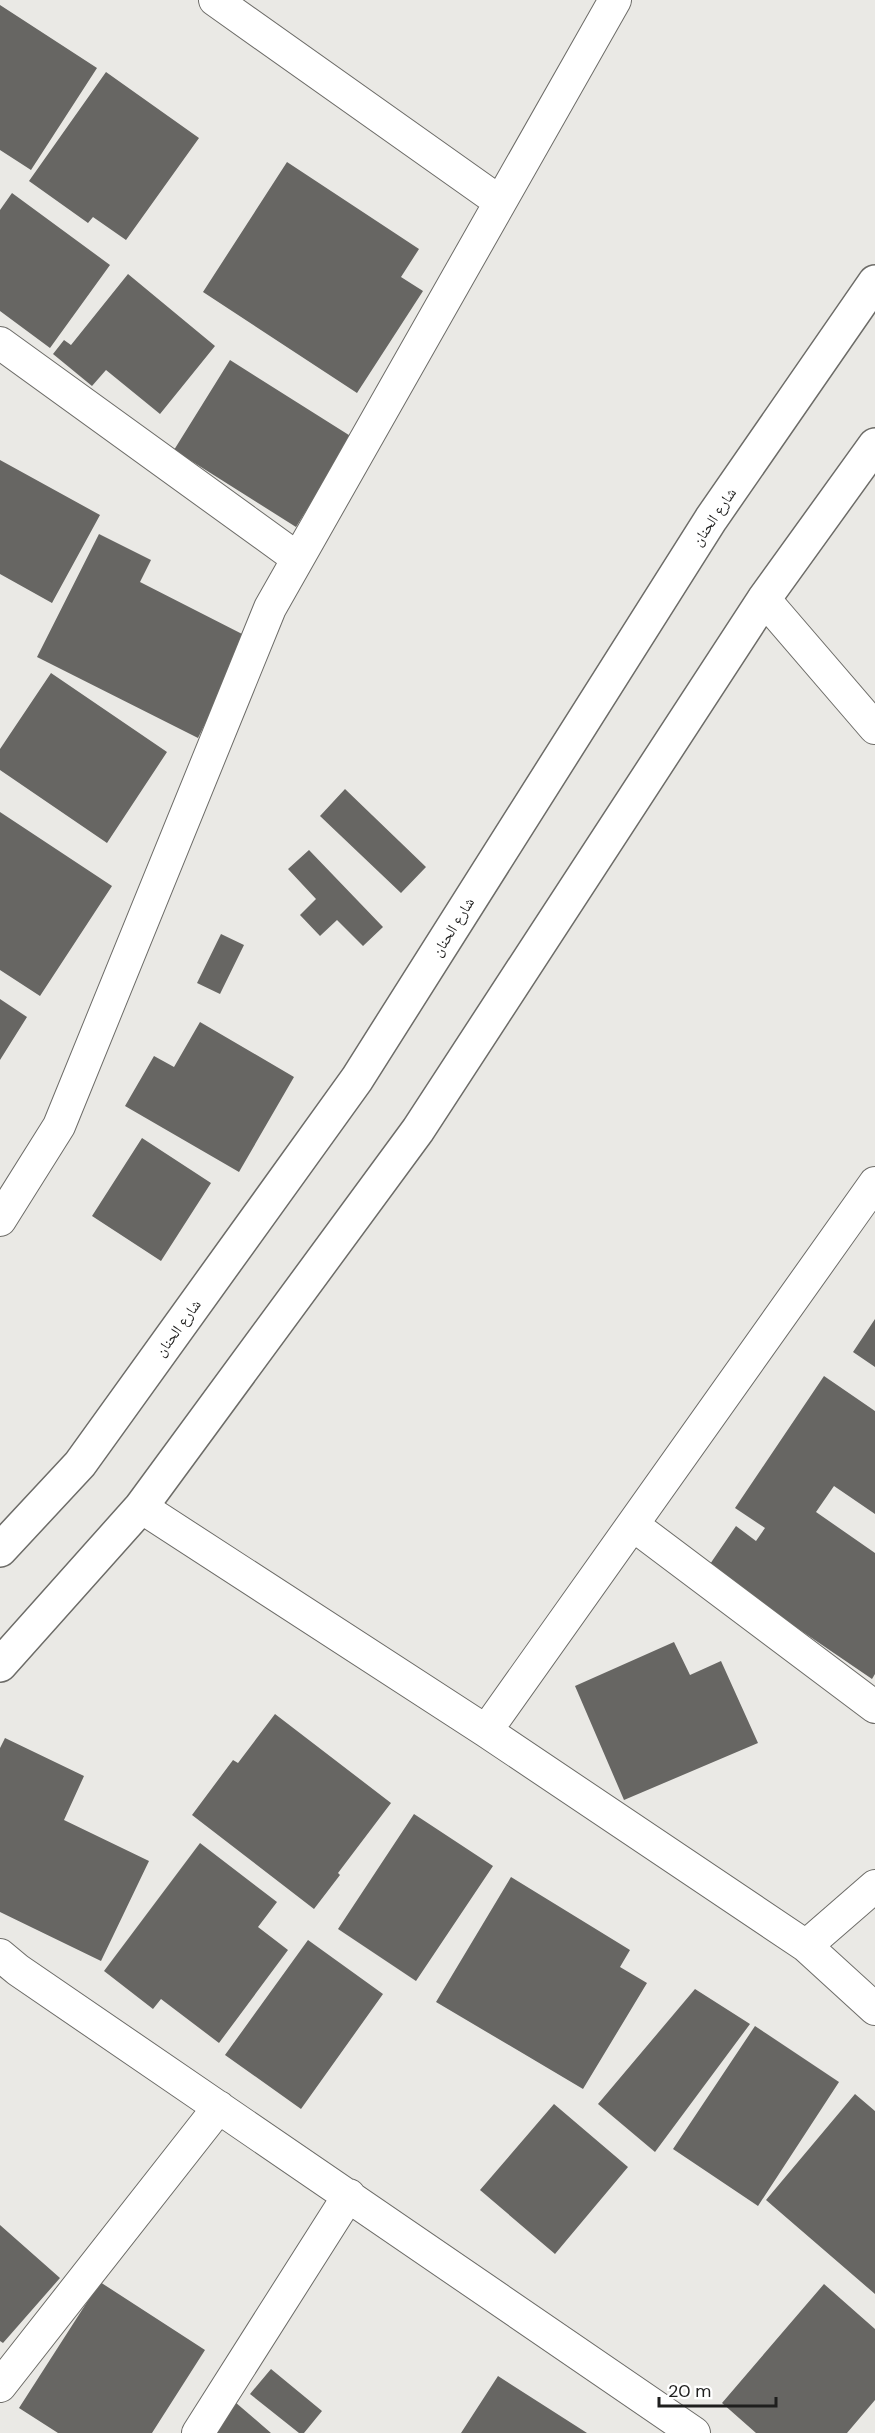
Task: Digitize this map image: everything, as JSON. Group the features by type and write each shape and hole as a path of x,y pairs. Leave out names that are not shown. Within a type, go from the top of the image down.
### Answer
{"main road":[{"name":"شارع الحنان","path":"0,1550 80,1464 357,1079 711,519 875,282"},
{"path":"0,1665 141,1507 418,1130 764,599 875,445"}],"street":[{"path":"215,0 500,202"},
{"path":"0,1220 59,1126 270,608 615,0"},
{"path":"0,343 297,558"},
{"path":"764,599 875,728"},
{"path":"486,1731 875,1183"},
{"path":"141,1507 486,1731 806,1946 875,2009"},
{"path":"633,1525 875,1707"},
{"path":"806,1946 875,1886"},
{"path":"0,1956 694,2433"},
{"path":"0,2386 219,2108"},
{"path":"198,2433 349,2194"}],"building":[{"path":"0,5 97,68 31,170 0,150"},
{"path":"106,72 199,138 126,240 93,217 88,223 29,181"},
{"path":"287,162 419,249 401,277 423,291 357,393 203,292"},
{"path":"12,193 110,265 50,348 0,311 0,210"},
{"path":"128,274 215,346 160,414 106,370 92,386 53,354 64,340 71,345"},
{"path":"230,360 352,437 296,527 174,450"},
{"path":"0,460 100,515 52,603 0,574"},
{"path":"99,534 151,560 140,582 248,637 198,738 37,657"},
{"path":"51,673 167,752 107,843 0,770 0,749"},
{"path":"345,789 426,867 401,893 320,816"},
{"path":"0,812 112,886 40,996 0,970"},
{"path":"309,850 383,927 363,946 337,920 320,936 300,915 316,899 288,869"},
{"path":"221,934 244,945 220,994 197,983"},
{"path":"0,999 27,1017 0,1060"},
{"path":"200,1022 294,1077 239,1172 125,1106 154,1056 174,1067"},
{"path":"142,1138 211,1183 161,1261 92,1216"},
{"path":"875,1319 875,1367 853,1352"},
{"path":"824,1376 875,1411 875,1514 834,1486 816,1512 875,1553 875,1674 872,1679 708,1567 736,1526 756,1541 765,1528 735,1508"},
{"path":"674,1642 690,1675 721,1661 758,1743 624,1800 575,1686"},
{"path":"275,1714 391,1803 314,1909 192,1815 233,1760 238,1763"},
{"path":"5,1738 84,1776 64,1820 149,1861 101,1961 0,1912 0,1748"},
{"path":"414,1814 493,1866 416,1981 338,1929"},
{"path":"200,1843 277,1902 258,1927 288,1950 219,2043 161,1999 153,2009 104,1971"},
{"path":"511,1877 630,1950 620,1967 647,1983 583,2089 436,2002"},
{"path":"308,1940 383,1994 301,2109 225,2055"},
{"path":"695,1989 750,2024 655,2152 598,2104"},
{"path":"755,2026 839,2082 758,2206 673,2149"},
{"path":"855,2094 875,2111 875,2294 766,2200"},
{"path":"554,2104 628,2167 555,2254 480,2190"},
{"path":"0,2225 60,2278 3,2343 0,2341"},
{"path":"100,2282 205,2350 152,2433 58,2433 19,2408"},
{"path":"824,2284 875,2329 875,2400 847,2433 756,2433 722,2403"},
{"path":"271,2369 322,2411 304,2433 299,2433 250,2394"},
{"path":"498,2376 587,2433 461,2433"},
{"path":"235,2402 271,2433 209,2433"}]}
